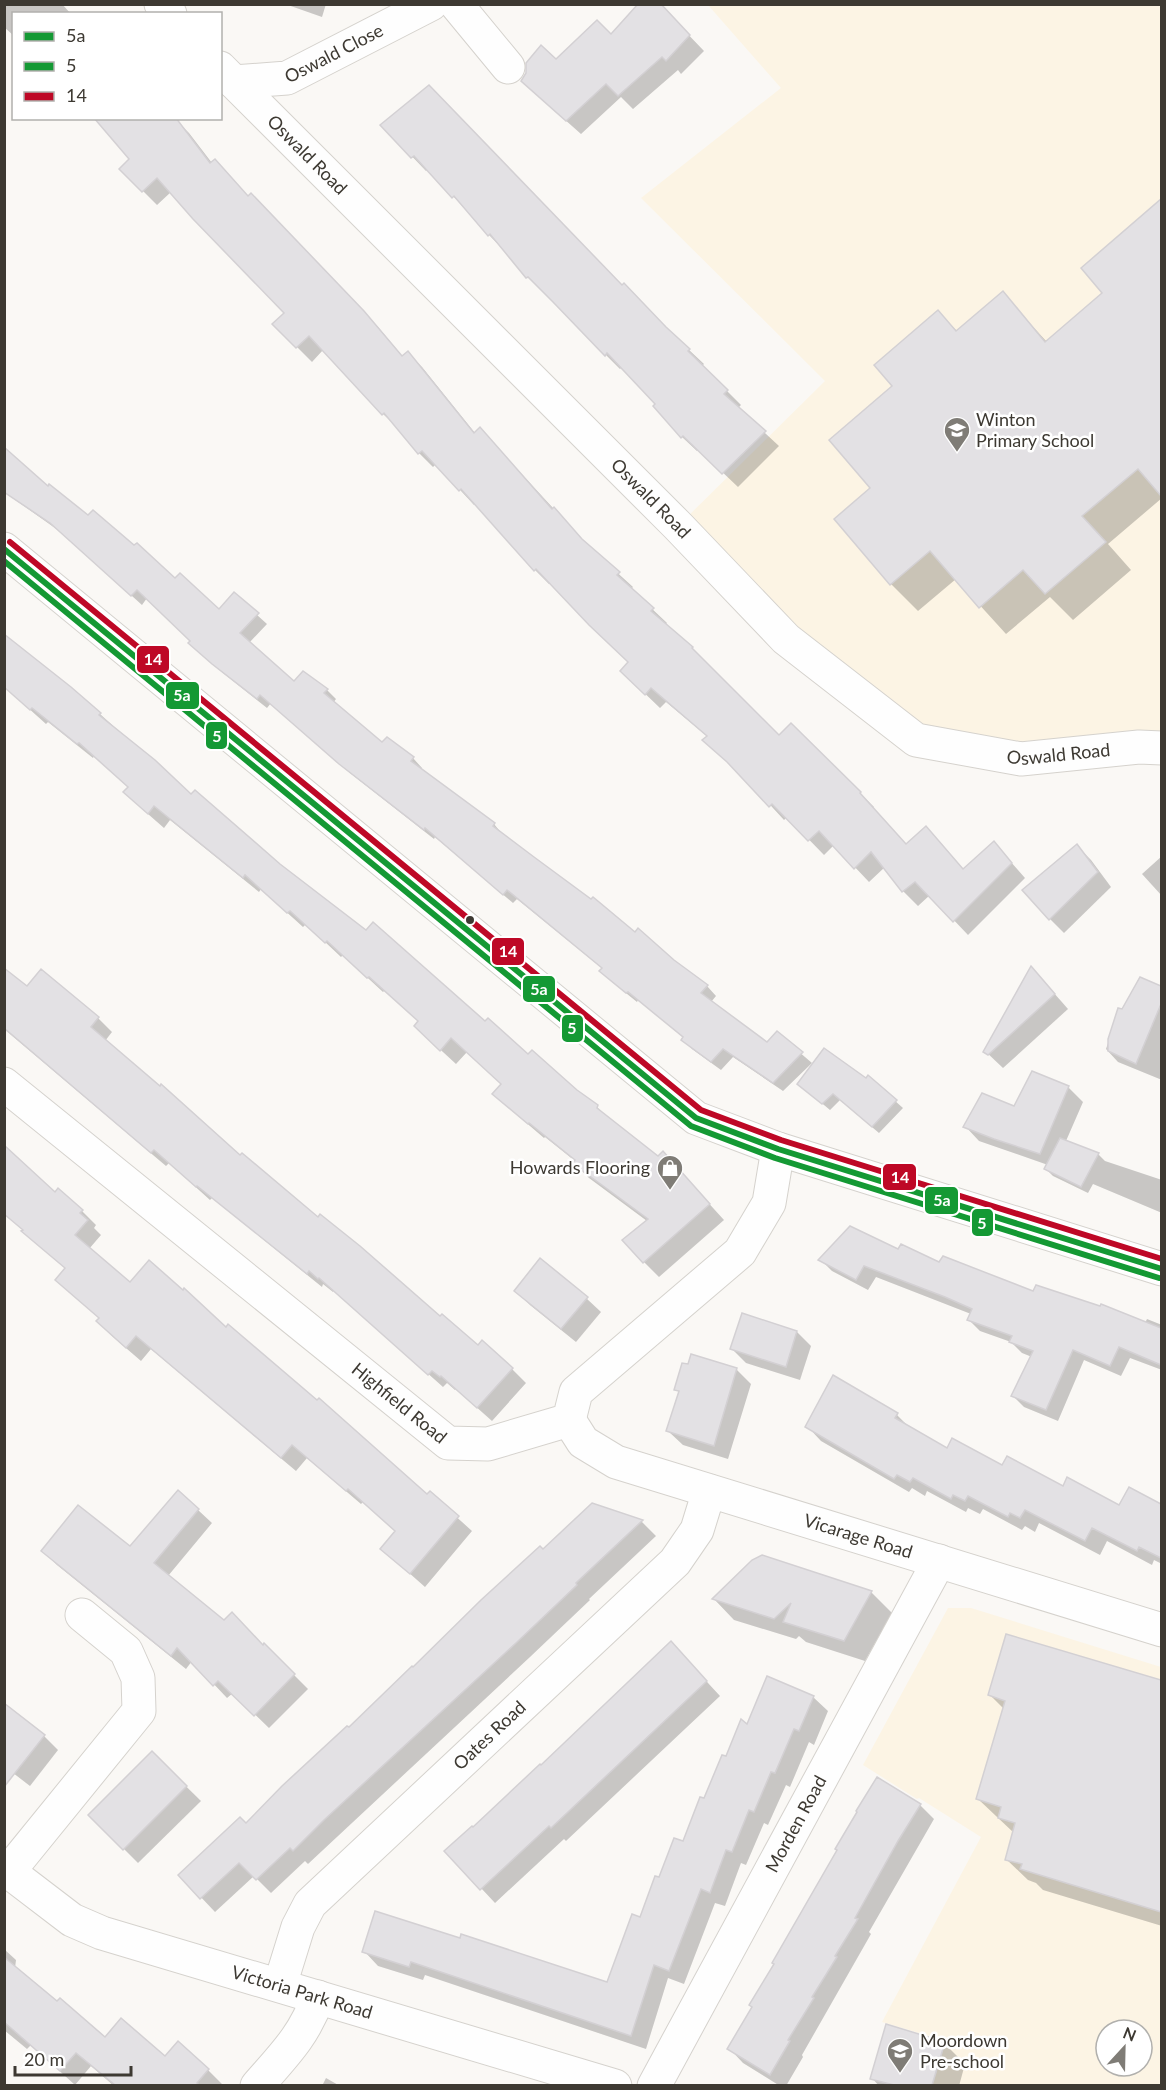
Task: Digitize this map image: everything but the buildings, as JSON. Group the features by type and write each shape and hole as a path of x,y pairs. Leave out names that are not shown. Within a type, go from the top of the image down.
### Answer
{"street":[{"name":"Oswald Close","path":"227,75 287,78 430,4"},
{"path":"456,4 508,67"},
{"name":"Oswald Road","path":"227,75 678,526 786,639 916,740 1021,759 1139,747 1161,748"},
{"path":"4,549 696,1118 778,1149 1161,1269"},
{"name":"Highfield Road","path":"4,1084 448,1443 488,1444 569,1420"},
{"path":"569,1420 576,1392 740,1252 769,1203 778,1149"},
{"name":"Vicarage Road","path":"569,1420 583,1442 616,1462 1161,1630"},
{"name":"Oates Road","path":"280,1985 298,1927 310,1904 675,1562 697,1530 709,1491"},
{"name":"Morden Road","path":"654,2085 939,1561"},
{"path":"7,1870 138,1711 138,1678 126,1651 82,1615"},
{"name":"Victoria Park Road","path":"7,1870 72,1920 92,1928 615,2085"},
{"path":"257,2085 302,2033 311,2018 318,1996"}],"shaded area":[{"name":"Winton Primary School","path":"708,5 1161,5 1161,748 916,740 678,526 825,381 641,198 781,88"},
{"path":"948,1608 971,1608 1161,1667 1161,2085 933,2085 946,2041 882,2022 981,1837 919,1798 917,1799 863,1765"}],"transit line":[{"name":"14","path":"10,542 701,1110 781,1140 1162,1259"},
{"name":"5a","path":"4,549 696,1118 778,1149 1162,1269"},
{"name":"5","path":"4,561 691,1126 775,1158 1159,1278"}],"place":[{"name":"Winton Primary School","path":"957,453"},
{"name":"Howards Flooring","path":"670,1191"},
{"name":"Moordown Pre-school","path":"900,2074"}]}
